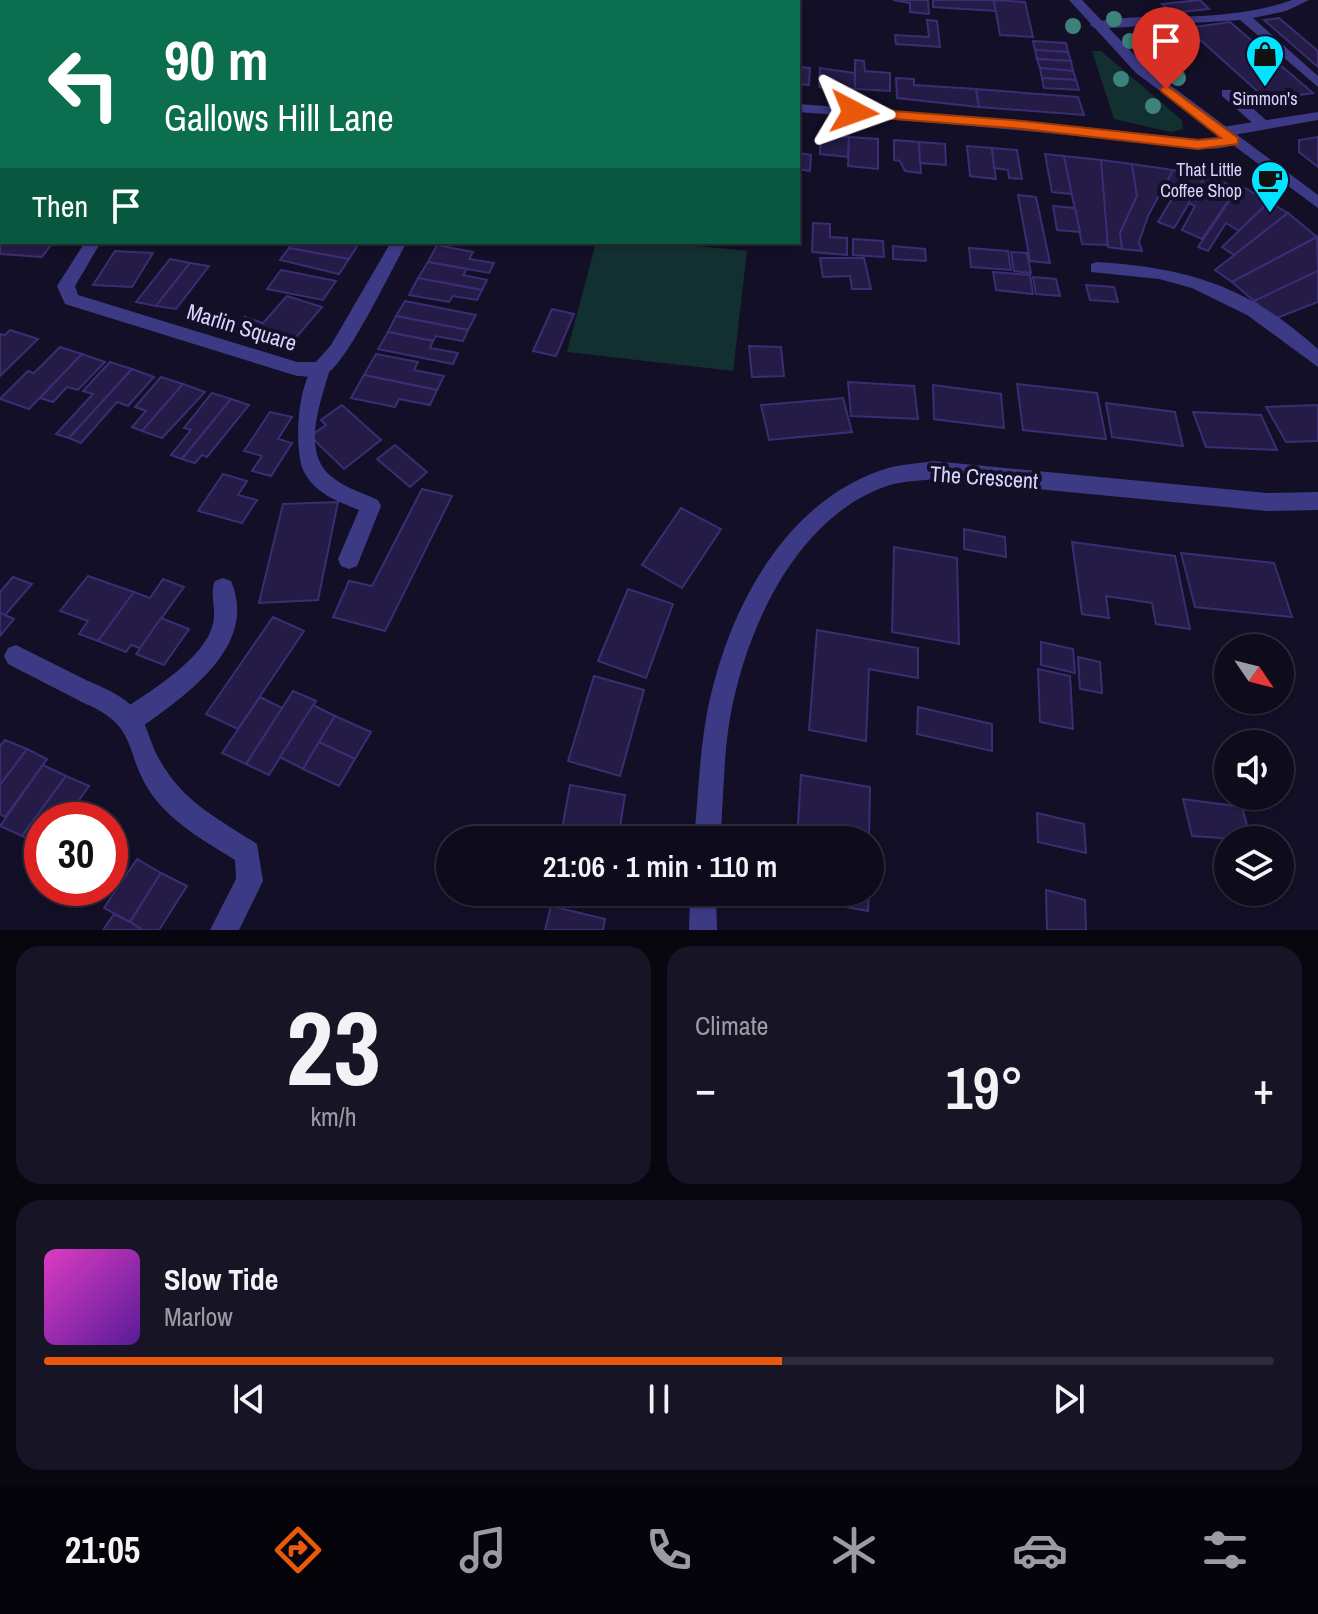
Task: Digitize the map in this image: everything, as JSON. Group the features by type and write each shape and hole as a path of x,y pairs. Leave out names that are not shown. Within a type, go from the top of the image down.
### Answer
{"street":[{"path":"1075,0 1141,70 1318,203"},
{"path":"1096,25 1155,23 1241,14 1264,5 1303,0"},
{"path":"1241,14 1318,83"},
{"path":"1227,93 1262,124"},
{"path":"800,108 1023,125 1198,144 1262,124 1318,116"},
{"name":"Marlin Square","path":"92,244 66,286 71,299 297,369 321,369 337,350 398,244"},
{"path":"1097,268 1176,276 1224,295 1298,340 1318,360"},
{"path":"321,369 306,424 309,457 318,477 335,490 371,506 349,559"},
{"name":"The Crescent","path":"709,826 722,702 751,611 791,548 835,503 885,478 933,470 1267,502 1318,501"},
{"path":"133,718 176,687 217,641 225,623 223,588"},
{"path":"16,656 88,693 111,701 133,718 157,779 187,814 248,853 250,881 224,930"},
{"path":"703,906 703,930"}],"green space":[{"path":"1092,51 1101,51 1182,120 1183,129 1171,132 1114,119"},
{"path":"595,244 678,244 747,251 733,371 567,352"}],"building":[{"path":"893,0 928,0 929,14 910,12 910,3"},
{"path":"933,0 993,0 996,11 933,7"},
{"path":"994,0 1025,2 1033,37 1000,35"},
{"path":"1200,0 1209,9 1171,13 1162,4"},
{"path":"1279,18 1318,51 1318,67 1264,20"},
{"path":"927,20 937,21 940,47 896,44 895,35 929,37"},
{"path":"1230,22 1313,93 1267,100 1187,28"},
{"path":"1033,41 1066,43 1068,52 1035,50"},
{"path":"1035,50 1068,52 1071,61 1037,59"},
{"path":"1037,59 1071,61 1073,71 1040,68"},
{"path":"855,60 864,61 865,71 890,73 890,91 855,89"},
{"path":"800,67 810,68 809,85 800,84"},
{"path":"820,68 855,73 855,89 819,87"},
{"path":"1040,68 1073,71 1076,80 1042,78"},
{"path":"896,78 914,79 914,85 976,89 979,107 897,98"},
{"path":"1042,78 1076,80 1079,90 1044,88"},
{"path":"976,89 1078,97 1084,115 979,107"},
{"path":"821,134 849,137 848,157 820,154"},
{"path":"849,137 878,139 878,169 848,166"},
{"path":"1318,137 1318,167 1299,152 1299,140"},
{"path":"894,140 919,142 921,173 905,171 900,161 894,160"},
{"path":"919,142 945,144 946,165 920,163"},
{"path":"967,146 992,148 996,179 970,176"},
{"path":"992,148 1017,150 1022,179 1009,178 1008,170 994,168"},
{"path":"800,153 811,155 810,171 800,169"},
{"path":"1045,154 1064,156 1072,194 1052,192"},
{"path":"1064,156 1101,160 1107,199 1107,245 1082,244"},
{"path":"1101,160 1132,164 1137,196 1120,233 1122,249 1108,247"},
{"path":"1132,164 1173,170 1148,216 1139,242 1142,251 1122,249 1120,233 1137,196"},
{"path":"1173,170 1206,175 1174,228 1158,222 1173,197 1162,192"},
{"path":"1206,175 1237,188 1202,239 1182,230 1195,206 1189,203"},
{"path":"1240,185 1269,202 1239,231 1226,223 1208,251 1198,247"},
{"path":"1018,195 1036,197 1050,263 1030,261"},
{"path":"1269,202 1288,213 1234,255 1222,247"},
{"path":"1053,206 1075,208 1080,232 1057,230"},
{"path":"1288,213 1317,237 1232,282 1215,270"},
{"path":"813,223 830,224 830,237 847,238 847,255 812,252"},
{"path":"1317,237 1318,271 1254,301 1232,282"},
{"path":"853,239 883,241 884,257 853,255"},
{"path":"0,244 52,244 42,257 0,254"},
{"path":"292,244 358,244 349,259 289,248"},
{"path":"437,245 473,252 469,259 494,263 489,273 428,262"},
{"path":"893,246 925,249 926,261 893,259"},
{"path":"289,248 349,259 339,274 280,260"},
{"path":"969,248 1008,251 1011,270 971,267"},
{"path":"115,251 153,253 132,287 93,285"},
{"path":"1011,252 1027,253 1031,273 1014,271"},
{"path":"820,258 864,258 871,289 852,289 850,276 823,277"},
{"path":"170,259 190,263 156,306 136,302"},
{"path":"428,262 467,269 463,275 487,280 482,290 418,278"},
{"path":"190,263 209,266 176,309 156,306"},
{"path":"281,270 336,281 323,300 267,289"},
{"path":"1318,271 1318,302 1274,319 1254,301"},
{"path":"993,272 1030,275 1033,294 996,290"},
{"path":"1033,277 1056,279 1060,296 1036,294"},
{"path":"418,278 482,290 477,300 453,296 449,302 409,295"},
{"path":"1086,285 1114,287 1118,302 1090,300"},
{"path":"287,296 322,307 287,348 233,331 245,317 263,323"},
{"path":"405,301 476,315 468,330 396,316"},
{"path":"552,309 574,314 556,356 533,351"},
{"path":"396,316 468,330 463,341 436,336 433,341 388,332"},
{"path":"10,330 38,339 0,376 0,334 5,335"},
{"path":"388,332 433,341 430,348 458,353 453,364 378,349"},
{"path":"749,346 781,347 784,376 752,377"},
{"path":"60,347 82,354 29,409 0,399 28,371 34,373"},
{"path":"82,354 105,362 78,390 67,387 53,402 40,398"},
{"path":"376,354 418,362 414,370 444,376 437,390 364,375"},
{"path":"110,362 132,369 69,438 56,434 93,394 83,391"},
{"path":"132,369 154,377 128,406 117,402 81,443 69,438"},
{"path":"364,375 437,390 430,405 399,399 395,407 351,398"},
{"path":"161,377 183,384 142,431 132,427 146,411 135,407"},
{"path":"848,382 914,386 918,419 851,416"},
{"path":"183,384 205,392 162,438 142,431"},
{"path":"1017,384 1097,393 1106,439 1023,430"},
{"path":"933,385 1001,394 1004,428 934,419"},
{"path":"212,393 231,399 182,459 171,455 191,430 184,428"},
{"path":"843,398 852,432 769,440 761,405"},
{"path":"231,399 249,405 207,457 202,455 195,463 182,459"},
{"path":"1106,403 1175,412 1183,446 1112,437"},
{"path":"342,405 381,440 344,469 310,436 326,425 321,420"},
{"path":"1318,405 1318,441 1286,442 1266,407"},
{"path":"270,412 292,417 278,439 292,443 271,476 252,471 262,456 244,451"},
{"path":"1193,412 1261,415 1277,450 1206,447"},
{"path":"395,445 427,472 410,487 377,459"},
{"path":"223,474 247,481 238,495 257,500 242,523 198,511"},
{"path":"422,489 452,496 385,631 333,617 349,581 372,586"},
{"path":"338,502 318,600 259,603 283,504"},
{"path":"681,508 721,529 682,588 642,565"},
{"path":"964,529 1005,537 1006,557 964,549"},
{"path":"1072,542 1175,556 1190,629 1156,624 1152,603 1106,596 1109,618 1082,614"},
{"path":"894,547 957,558 959,644 892,632"},
{"path":"1181,553 1274,563 1292,617 1195,607"},
{"path":"88,576 134,592 98,641 79,634 88,621 60,611"},
{"path":"13,577 32,584 5,615 0,613 0,592"},
{"path":"163,579 184,587 140,648 131,645 126,652 98,641 134,592 150,598"},
{"path":"628,589 673,604 646,678 598,661"},
{"path":"0,613 14,619 0,636"},
{"path":"273,617 304,631 238,729 206,714"},
{"path":"161,618 189,629 164,665 136,654"},
{"path":"817,630 918,648 918,678 869,669 866,741 809,730"},
{"path":"1041,642 1073,649 1075,673 1041,665"},
{"path":"1078,657 1100,662 1102,693 1080,689"},
{"path":"1038,669 1070,676 1073,729 1040,722"},
{"path":"594,676 644,690 620,776 568,761"},
{"path":"293,691 316,701 269,775 246,764"},
{"path":"260,697 282,708 246,764 222,753"},
{"path":"313,705 335,716 303,769 280,757"},
{"path":"918,707 992,724 992,751 917,734"},
{"path":"335,716 371,732 355,759 319,742"},
{"path":"5,740 27,749 0,785 0,746"},
{"path":"319,742 355,759 339,786 303,769"},
{"path":"27,749 47,759 5,817 0,814 0,785"},
{"path":"43,765 66,776 47,802 24,802 22,836 0,826"},
{"path":"801,775 870,787 869,826 798,826"},
{"path":"66,776 89,786 78,802 47,802"},
{"path":"570,785 625,795 620,826 563,826"},
{"path":"1183,799 1214,803 1214,810 1243,810 1247,826 1214,826 1214,837 1192,836"},
{"path":"1037,813 1084,824 1086,853 1038,842"},
{"path":"137,859 161,873 130,922 104,908 128,906 128,872"},
{"path":"161,873 187,886 159,930 143,930 130,922"},
{"path":"1046,890 1085,900 1086,930 1047,930"},
{"path":"551,906 605,919 603,930 545,930"},
{"path":"841,906 868,906 868,911"},
{"path":"114,914 130,922 143,930 103,930"}],"place":[{"name":"Simmon's","path":"1265,88"},
{"name":"That Little Coffee Shop","path":"1270,214"}],"route":[{"path":"854,112 1023,125 1211,145 1233,141 1166,89"}]}
